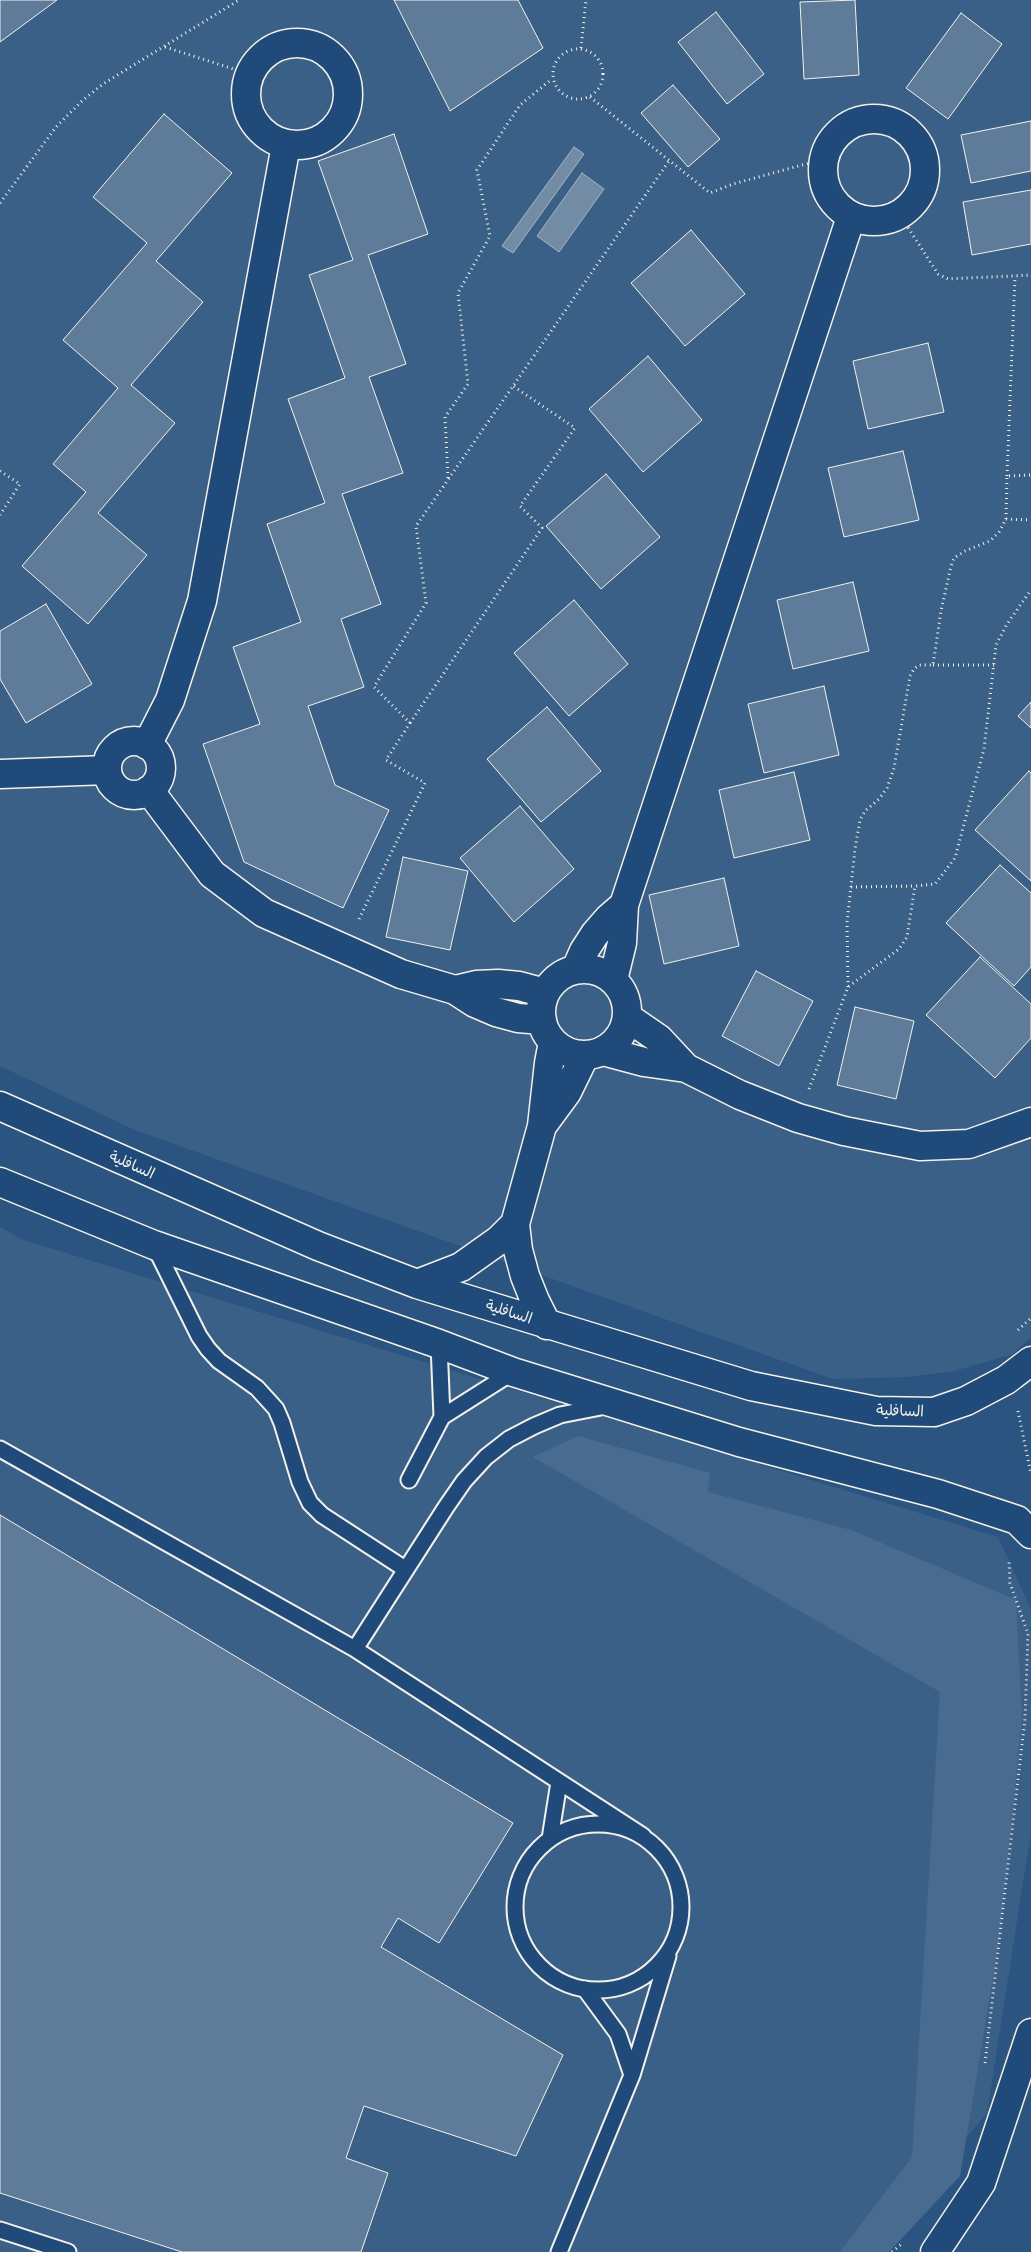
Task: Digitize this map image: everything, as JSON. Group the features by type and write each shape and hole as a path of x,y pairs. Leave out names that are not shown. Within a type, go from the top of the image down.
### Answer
{"street":[{"path":"286,43 302,43 318,47 332,56 343,70 348,86 348,103 342,118 332,132 319,141 302,146 286,145 272,140 260,131 251,118 246,104 245,89 249,74 258,60 270,50 286,43"},
{"path":"872,118 889,120 904,128 916,140 924,155 926,172 922,189 914,204 900,215 884,221 867,221 851,217 837,207 827,192 823,176 824,159 830,143 841,130 856,122 872,118"},
{"path":"147,746 170,700 202,601 286,145"},
{"path":"614,980 622,943 624,905 851,217"},
{"path":"132,741 147,746 156,753 160,761 158,780 148,790 136,795 126,794 111,783 108,770 110,757 115,749 122,744 132,741"},
{"path":"0,774 108,770"},
{"path":"148,790 212,874 264,913 401,974 455,990 476,985 498,984 519,986 547,1018 562,1049 573,1054 594,1053 686,1068 740,1094 798,1118 844,1131 920,1146 969,1144 1031,1122"},
{"path":"576,969 584,951 595,934 624,905"},
{"path":"542,1126 594,1053 619,1037 627,1016 626,1003 622,990 614,980 602,972 576,969 563,974 552,982 547,1018 546,1084 542,1126 515,1224 525,1276 547,1324"},
{"path":"627,1016 659,1039 686,1068"},
{"name":"السافلية","path":"0,1106 217,1204 417,1284 751,1386 876,1411 934,1412 966,1401 1006,1380 1031,1361"},
{"path":"0,1182 154,1245 439,1344 513,1372 739,1442 938,1494 1017,1520 1028,1530"},
{"path":"417,1284 460,1267 499,1240 515,1224"},
{"path":"935,2252 981,2183 1031,2032"}],"lane":[{"path":"154,1245 199,1336 208,1349 219,1361 256,1388 276,1409 282,1422 300,1482 310,1503 322,1516 405,1569"},
{"path":"409,1480 442,1416 439,1344"},
{"path":"442,1416 513,1372"},
{"path":"354,1650 464,1481 486,1457 509,1439 552,1418 588,1408 616,1405"},
{"path":"0,1450 354,1650 643,1836 662,1852 676,1874 681,1900 680,1926 670,1950 632,2075 559,2252"},
{"path":"550,1838 559,1782"},
{"path":"643,1836 620,1826 596,1823 572,1827 550,1838 530,1859 518,1884 515,1912 517,1921 522,1939 536,1963 559,1980 585,1989 610,1990 634,1982 654,1969 670,1950"},
{"path":"585,1989 618,2034 632,2075"},
{"path":"0,2230 68,2252"}],"path":[{"path":"0,202 56,127 82,101 103,84 240,0"},
{"path":"582,48 586,0"},
{"path":"164,47 249,74"},
{"path":"582,48 596,55 604,70 601,86 590,97 574,100 560,93 552,79 554,63 565,51 582,48"},
{"path":"448,479 445,417 468,384 458,293 490,236 477,170 520,105 552,79"},
{"path":"590,97 710,193 734,184 824,159"},
{"path":"410,723 374,686 426,603 416,526 669,161"},
{"path":"900,215 938,274 948,279 1031,276"},
{"path":"932,665 941,611 954,558 965,551 990,541 999,532 1006,520 1015,276"},
{"path":"344,949 425,783 386,760 542,528 520,506 575,428 514,386"},
{"path":"0,471 20,484 0,515"},
{"path":"1007,476 1031,475"},
{"path":"1006,520 1031,520"},
{"path":"851,887 935,884 955,858 984,749 996,645 1007,624 1031,590"},
{"path":"798,1118 848,987 848,923 860,820 865,811 879,799 887,788 894,768 910,676 914,668 919,665 994,665"},
{"path":"848,987 899,949 903,943 906,937 915,886"},
{"path":"984,2070 1025,1719 1028,1634 1010,1583 1009,1551 1028,1530"},
{"path":"892,2252 905,2241"}],"shaded area":[{"path":"0,0 1031,0 1031,1337 1013,1354 954,1371 908,1377 833,1379 135,1130 0,1066"},
{"path":"574,147 584,154 513,253 502,246"},
{"path":"582,173 604,189 559,252 537,236"},
{"path":"0,1227 23,1240 998,1537 1031,1609 1031,1831 987,2113 869,2252 0,2252"},
{"path":"578,1436 710,1473 708,1492 851,1530 1016,1600 1022,1719 1000,1935 960,2176 889,2252 840,2252 912,2157 940,1692 533,1457"}],"building":[{"path":"0,0 57,0 0,42"},
{"path":"394,0 518,0 543,48 450,111"},
{"path":"855,0 859,75 804,79 800,2"},
{"path":"716,12 764,74 727,104 678,42"},
{"path":"961,13 1002,44 948,119 906,88"},
{"path":"673,85 720,139 688,167 641,113"},
{"path":"164,114 232,173 156,261 203,302 131,385 175,423 98,513 147,555 88,624 22,566 86,492 53,464 118,388 63,340 147,243 93,197"},
{"path":"1031,121 1031,171 971,183 961,135"},
{"path":"394,134 428,234 368,255 406,364 369,377 403,473 342,494 381,604 341,619 364,687 308,706 335,785 389,810 343,908 244,862 203,744 260,724 233,647 301,622 267,524 325,503 288,399 345,378 309,275 353,260 318,161"},
{"path":"1031,190 1031,244 972,255 963,202"},
{"path":"691,230 745,294 685,346 631,283"},
{"path":"928,343 944,412 868,429 853,361"},
{"path":"648,356 702,420 643,472 589,409"},
{"path":"903,451 919,520 844,537 828,468"},
{"path":"606,474 660,537 601,589 546,526"},
{"path":"853,582 869,651 793,669 777,600"},
{"path":"574,600 628,664 569,716 514,653"},
{"path":"46,604 92,684 26,723 0,679 0,631"},
{"path":"824,686 839,755 764,773 748,704"},
{"path":"1031,702 1031,728 1018,716"},
{"path":"547,707 601,771 541,822 487,759"},
{"path":"1029,771 1031,773 1031,881 975,830"},
{"path":"794,772 810,840 734,858 719,790"},
{"path":"520,806 574,869 514,922 460,858"},
{"path":"403,857 468,871 450,950 386,937"},
{"path":"1000,865 1031,893 1031,967 1014,986 946,923"},
{"path":"724,878 739,946 664,964 649,895"},
{"path":"980,957 1031,1004 1031,1038 995,1078 926,1015"},
{"path":"756,971 813,1001 779,1066 722,1036"},
{"path":"855,1007 914,1021 896,1099 837,1085"},
{"path":"0,1515 513,1823 439,1943 398,1918 381,1947 563,2055 516,2156 364,2106 346,2158 388,2173 361,2252 182,2252 0,2193"}]}
